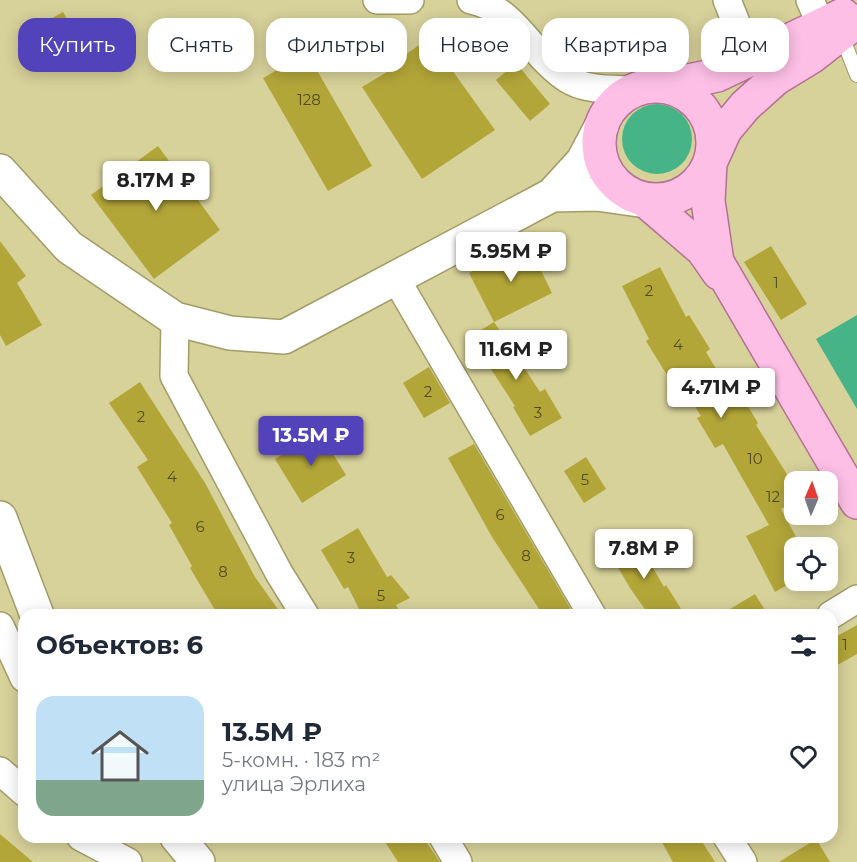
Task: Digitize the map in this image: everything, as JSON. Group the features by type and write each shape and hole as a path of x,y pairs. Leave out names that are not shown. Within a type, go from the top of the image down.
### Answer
{"main road":[{"path":"789,41 837,18"},
{"path":"646,201 665,200 686,192 699,182 724,130 745,106 775,79 811,57 837,18"},
{"path":"724,72 650,88 622,97 610,110 602,125 599,148 606,170 618,186 646,201 703,250 713,263 857,508"},
{"path":"650,88 690,97 704,111 713,131 708,201 717,262 857,502"}],"street":[{"path":"377,0 410,0"},
{"path":"471,0 495,8 508,17 545,61 568,80 592,87 650,88"},
{"path":"727,0 734,18"},
{"path":"0,171 69,247 176,319 230,333 284,337 552,195 583,161 602,125"},
{"path":"552,195 597,194 646,201"},
{"path":"396,279 588,609"},
{"path":"176,319 174,376 279,573 301,609"},
{"path":"0,518 35,609"},
{"path":"838,611 857,599"},
{"path":"0,626 18,665"},
{"path":"0,771 18,787"},
{"path":"92,843 128,862"},
{"path":"182,843 198,862"},
{"path":"731,843 743,862"}],"lane":[{"path":"837,18 857,75"}],"green space":[{"path":"650,104 664,104 677,110 686,119 692,132 690,152 682,164 664,174 650,174 637,168 628,159 622,146 622,132 628,119 637,110"},
{"path":"857,315 857,409 816,339"}],"building":[{"path":"63,12 67,18 52,18"},
{"path":"419,45 419,72 453,72 495,130 422,179 362,87 387,72 407,72 407,54"},
{"path":"274,72 318,72 372,166 328,191 263,78"},
{"path":"505,72 523,72 550,104 530,121 496,80"},
{"path":"158,146 220,230 154,279 91,195"},
{"path":"0,241 26,276 17,283 42,325 6,346 0,335"},
{"path":"528,244 552,293 494,322 469,273"},
{"path":"771,246 807,304 781,320 744,262"},
{"path":"660,267 686,317 689,315 710,349 706,352 733,397 740,393 758,423 756,425 785,471 784,507 781,509 784,515 784,525 790,525 796,537 784,537 784,587 775,592 746,536 769,525 723,444 715,448 697,418 701,416 673,371 667,375 646,341 649,339 622,286"},
{"path":"494,322 540,392 545,389 562,418 530,436 513,407 515,406 470,337"},
{"path":"429,367 450,403 424,418 403,383"},
{"path":"140,382 205,483 255,577 278,609 214,609 190,568 192,566 169,525 172,523 137,467 148,460 109,403"},
{"path":"319,431 346,475 302,503 275,459"},
{"path":"474,444 570,608 539,609 492,537 448,458"},
{"path":"586,457 606,489 584,503 564,471"},
{"path":"358,528 387,577 391,575 410,598 396,605 398,609 359,609 348,587 344,589 321,550"},
{"path":"635,537 664,587 666,585 681,609 645,609 609,552"},
{"path":"755,594 764,609 730,609"},
{"path":"857,625 857,654 838,665 838,636"},
{"path":"0,834 33,862 0,862"},
{"path":"386,843 427,843 440,862 398,862"},
{"path":"662,843 703,843 715,862 673,862"},
{"path":"810,843 818,843 830,862 779,862"}]}
